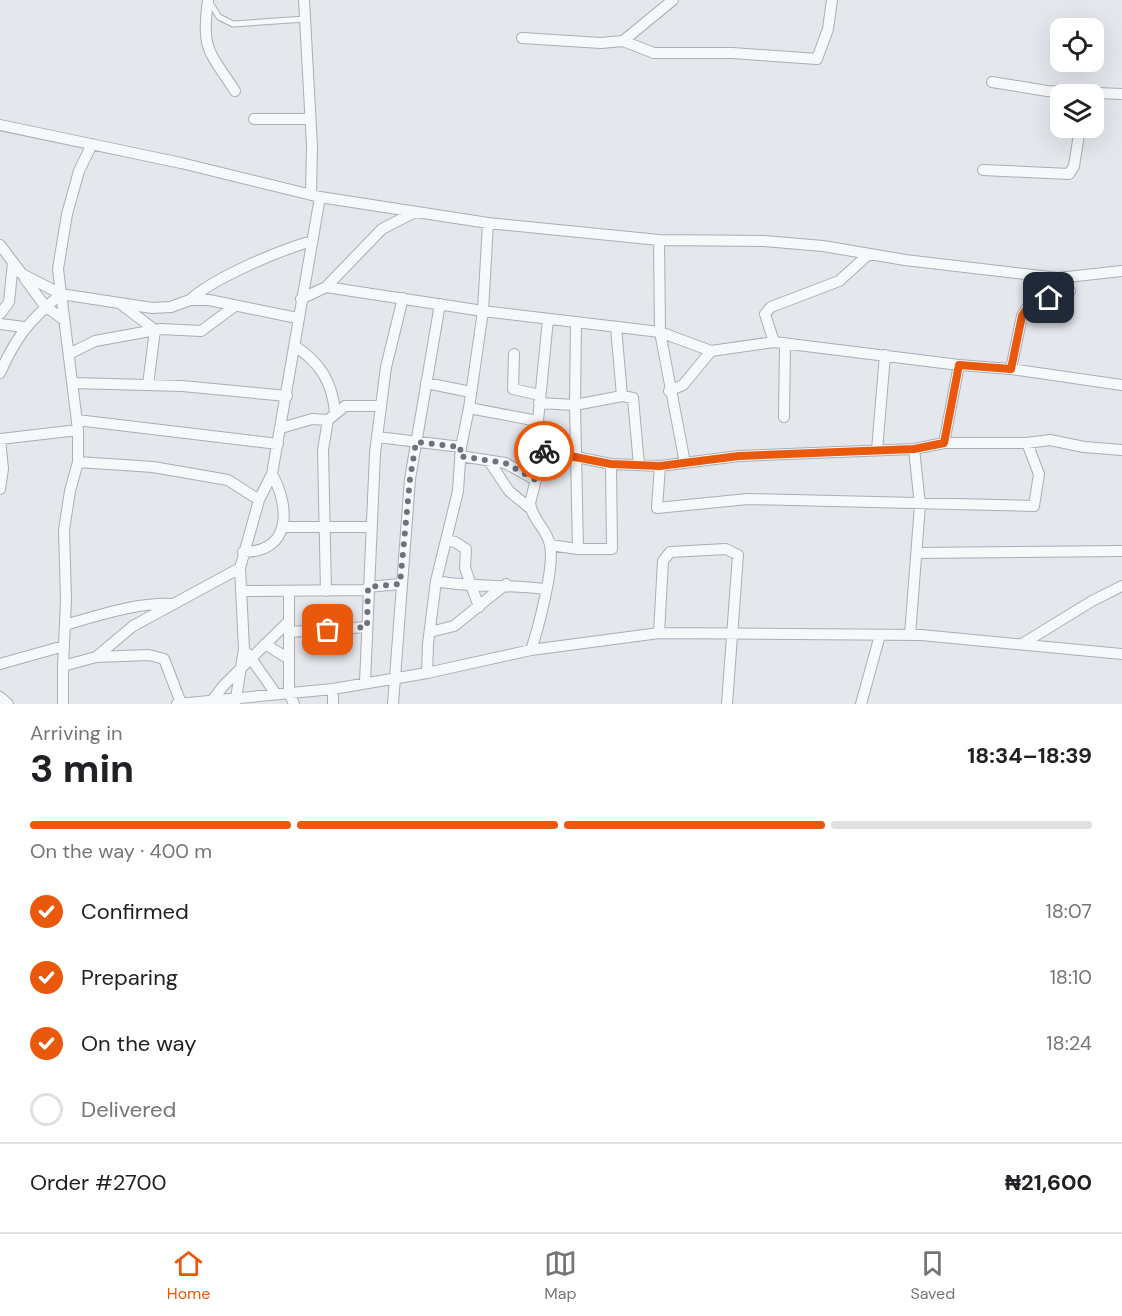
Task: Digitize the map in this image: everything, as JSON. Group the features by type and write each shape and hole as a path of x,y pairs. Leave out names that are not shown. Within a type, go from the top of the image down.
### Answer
{"street":[{"path":"208,0 205,38 208,51 235,91"},
{"path":"235,701 244,649 240,568 259,500 272,474 295,346 297,318 312,242 315,196 304,0"},
{"path":"623,40 673,0"},
{"path":"522,38 601,43 623,40 654,53 732,53 817,59 828,29 832,0"},
{"path":"992,82 1050,91"},
{"path":"1104,94 1122,94"},
{"path":"254,119 310,119"},
{"path":"0,125 315,196 488,223 658,240 764,241 823,246 1058,278 1122,271"},
{"path":"982,170 1069,174 1074,166 1078,138"},
{"path":"63,704 64,530 70,491 78,462 78,425 58,269 67,214 79,171 92,144"},
{"path":"301,299 326,287 382,229 416,212"},
{"path":"428,673 436,581 458,491 460,452 483,311 488,223"},
{"path":"658,240 660,332 684,463"},
{"path":"22,274 61,294 152,308 171,307 190,300 218,281 282,250 312,242"},
{"path":"0,245 45,306 64,320"},
{"path":"774,342 765,314 771,307 839,281 869,254"},
{"path":"0,314 9,302 13,263"},
{"path":"326,287 548,320 660,332 711,351 774,342 959,365 1011,369 1122,385"},
{"path":"1011,369 1022,316 1028,306 1070,291"},
{"path":"0,373 24,327 61,294"},
{"path":"365,682 370,526 377,437 386,367 403,298"},
{"path":"190,300 209,300 297,318"},
{"path":"119,303 155,330"},
{"path":"393,704 400,584 410,479 440,304"},
{"path":"69,354 95,341 155,330 201,331 235,306"},
{"path":"531,509 542,450 541,427 538,421 548,320"},
{"path":"576,322 578,549"},
{"path":"0,324 24,327"},
{"path":"616,327 622,396"},
{"path":"148,385 155,330"},
{"path":"784,417 785,343"},
{"path":"295,346 322,368 333,390 331,416 323,450 326,591"},
{"path":"669,391 683,385 711,351"},
{"path":"514,354 513,388 540,399 575,405 622,396 633,398 639,465"},
{"path":"877,450 885,355"},
{"path":"944,443 959,365"},
{"path":"73,383 148,385 286,396"},
{"path":"426,383 471,393"},
{"path":"281,428 331,416 345,406 381,406"},
{"path":"469,408 538,421"},
{"path":"0,489 3,469 0,439 78,425 278,444"},
{"path":"377,437 416,442 505,463 536,480"},
{"path":"542,450 611,464 660,466 739,456 914,449 944,443 1027,443 1050,440 1084,447 1122,450"},
{"path":"660,466 657,508 747,499 1034,506 1039,474 1027,443"},
{"path":"910,635 920,505 914,449"},
{"path":"489,461 509,491 531,509 550,545 543,610 531,650"},
{"path":"78,462 153,467 228,480 259,500"},
{"path":"550,545 578,549 612,549 611,464"},
{"path":"243,552 265,549 279,537 284,527 279,487 272,474"},
{"path":"284,527 370,526"},
{"path":"446,540 455,542 466,549 465,568 469,585 479,607"},
{"path":"658,633 663,561 670,552 726,549 738,555 726,704"},
{"path":"916,554 1122,551"},
{"path":"96,657 134,626 240,568"},
{"path":"436,581 458,586 506,584 544,589"},
{"path":"242,591 289,593 368,589 400,584"},
{"path":"430,632 453,626 506,584"},
{"path":"1022,644 1092,601 1122,586"},
{"path":"289,593 289,693 294,704"},
{"path":"65,625 118,610 159,603 174,604"},
{"path":"211,702 265,644 289,627 367,627"},
{"path":"63,666 96,657 149,655 164,659 179,704 235,701 276,693 333,689 428,673 531,650 658,633 910,635 1122,654"},
{"path":"861,704 880,635"},
{"path":"114,642 130,655"},
{"path":"265,644 289,659"},
{"path":"0,664 64,646"},
{"path":"244,649 276,693"},
{"path":"333,689 333,704"},
{"path":"0,697 8,704"}],"lane":[{"path":"208,0 219,17 233,24 305,19"}],"way so far":[{"path":"328,630 367,627 368,587 400,584 410,479 416,442 461,447 459,456 505,463 536,480 542,450 544,451"}],"route":[{"path":"544,451 611,464 660,466 739,456 914,449 944,443 959,365 1011,369 1022,316 1028,306 1049,298"}]}
